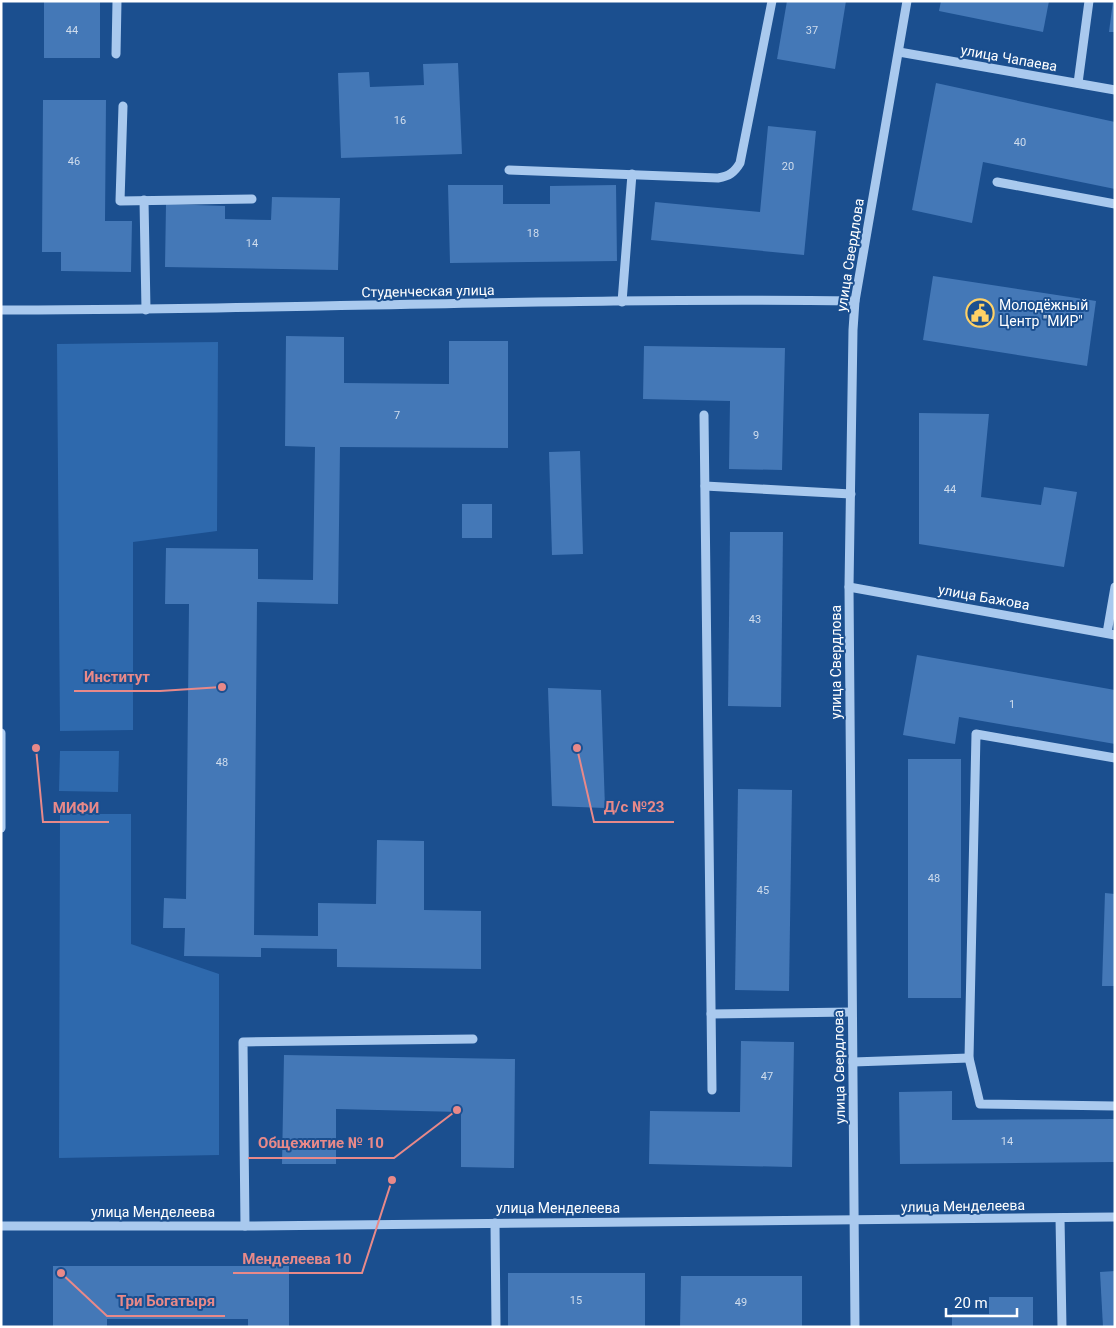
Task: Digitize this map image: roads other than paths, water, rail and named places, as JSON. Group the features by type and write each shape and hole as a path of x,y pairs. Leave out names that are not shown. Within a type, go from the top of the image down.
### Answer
{"street":[{"path":"116,54 117,1"},
{"path":"509,170 718,178 729,176 736,171 740,163 772,1"},
{"name":"улица Свердлова","path":"856,1327 849,587 853,330 855,301 907,1"},
{"path":"1078,83 1089,1"},
{"name":"улица Чапаева","path":"898,52 1115,90"},
{"path":"122,106 120,201 252,199"},
{"path":"622,302 632,174"},
{"path":"997,182 1115,204"},
{"path":"144,200 146,310"},
{"name":"Студенческая улица","path":"1,310 146,310 622,302 855,301"},
{"path":"704,415 712,1090"},
{"path":"705,486 851,494"},
{"name":"улица Бажова","path":"849,587 1111,634"},
{"path":"1111,634 1115,587"},
{"path":"1,733 1,828"},
{"path":"1115,758 976,734 970,1058 980,1104 1115,1106"},
{"path":"711,1014 852,1012"},
{"path":"245,1226 243,1042 473,1039"},
{"path":"853,1062 970,1058"},
{"path":"1060,1218 1062,1327"},
{"name":"улица Менделеева","path":"1,1226 245,1226 1115,1218"},
{"path":"495,1223 496,1327"}],"place":[{"name":"Молодёжный Центр \"МИР\"","path":"980,313"},
{"name":"Институт","path":"222,687"},
{"name":"МИФИ","path":"36,748"},
{"name":"Д/с №23","path":"577,748"},
{"name":"Общежитие № 10","path":"457,1110"},
{"name":"Менделеева 10","path":"392,1180"},
{"name":"Три Богатыря","path":"61,1273"}]}
